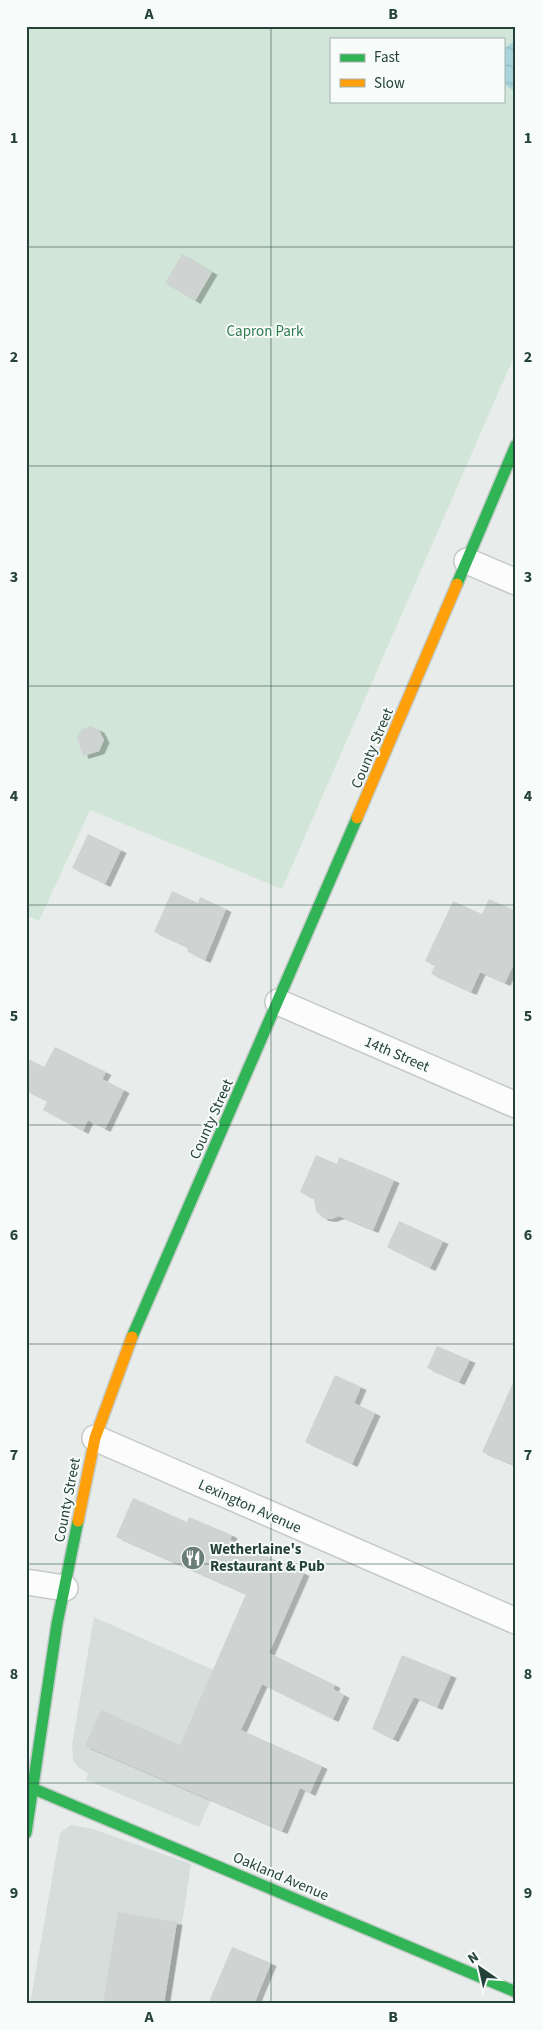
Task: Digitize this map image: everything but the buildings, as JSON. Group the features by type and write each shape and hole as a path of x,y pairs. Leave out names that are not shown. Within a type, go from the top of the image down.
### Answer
{"main road":[{"name":"County Street","path":"26,1833 57,1624 95,1438 160,1267 278,1002 516,446"},
{"name":"Oakland Avenue","path":"34,1789 516,1992"}],"street":[{"path":"467,561 516,582"},
{"name":"14th Street","path":"278,1002 516,1105"},
{"name":"Lexington Avenue","path":"95,1438 516,1621"},
{"path":"26,1582 65,1588"}],"shaded area":[{"path":"94,1617 259,1690 199,1827 86,1780 88,1773 78,1767 73,1761 72,1745"},
{"path":"71,1825 93,1829 191,1864 170,2004 30,2004 60,1833"}],"green space":[{"name":"Capron Park","path":"26,26 516,26 516,352 282,889 90,810 39,921 26,915"}],"water":[{"path":"516,40 516,93 504,84 504,48"}],"traffic: fast":[{"path":"457,584 516,445"},
{"path":"132,1337 357,818"},
{"path":"26,1833 57,1624 78,1521"},
{"path":"34,1789 516,1992"}],"traffic: slow":[{"path":"357,818 457,584"},
{"path":"78,1521 95,1438 132,1337"}],"place":[{"name":"Wetherlaine's Restaurant & Pub","path":"193,1558"}]}
